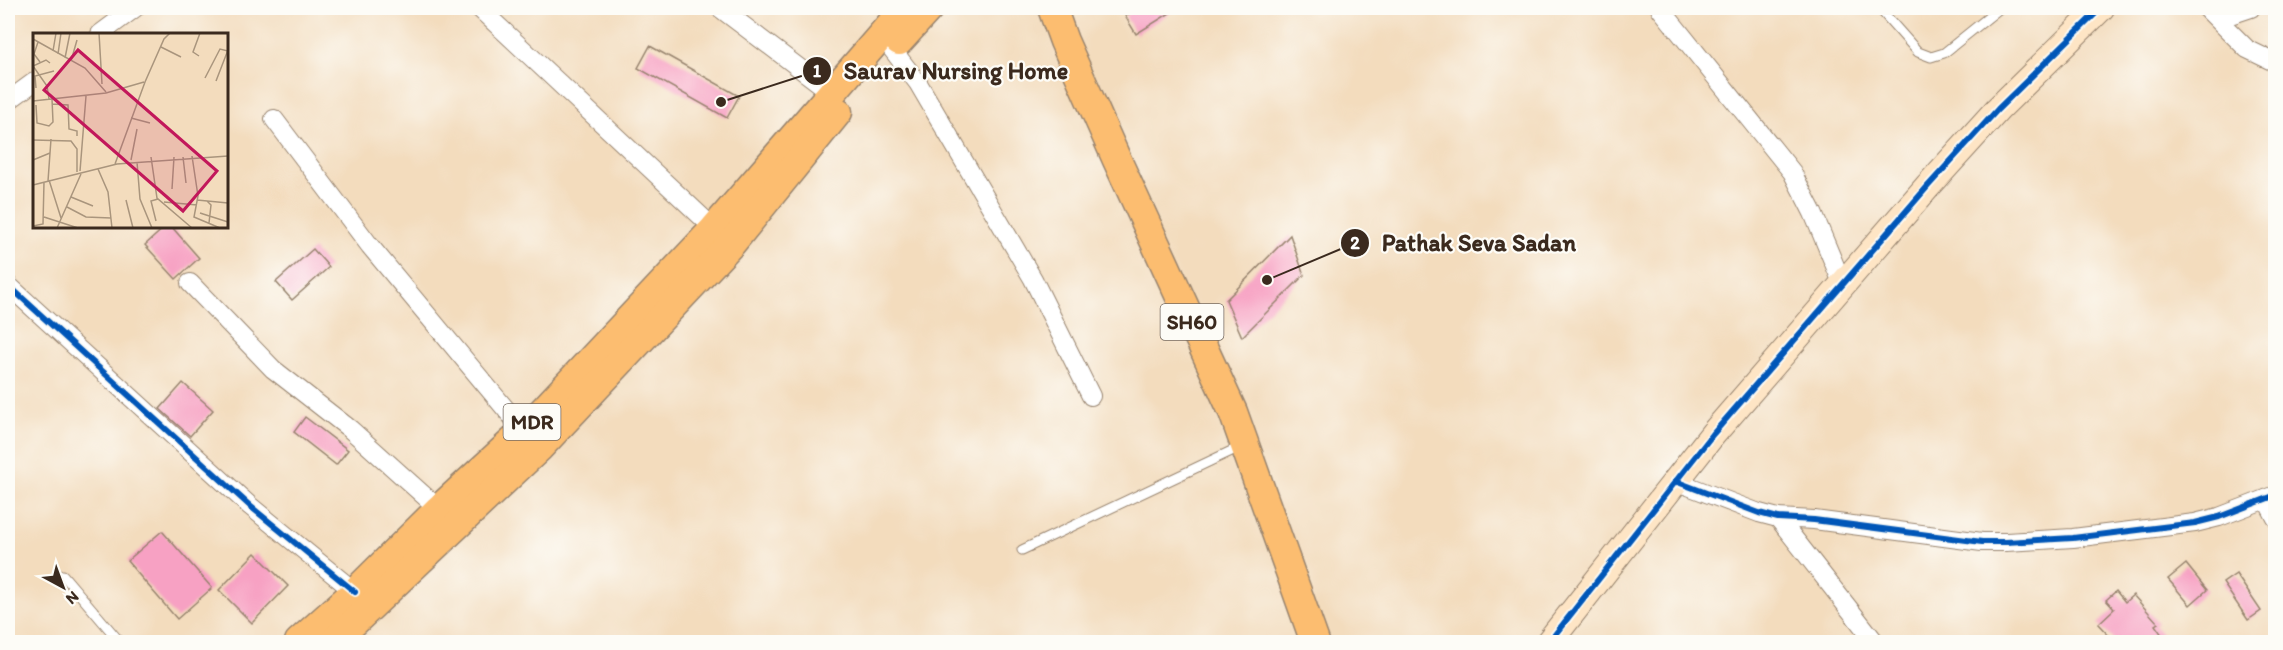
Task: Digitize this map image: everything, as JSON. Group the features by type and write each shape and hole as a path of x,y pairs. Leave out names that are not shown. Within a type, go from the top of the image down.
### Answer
{"main road":[{"name":"MDR","path":"786,161 831,92 905,8"},
{"name":"MDR","path":"333,642 540,447 786,161 929,8"},
{"name":"SH60","path":"1052,8 1064,41 1107,138 1233,412 1315,642"},
{"name":"MDR","path":"299,642 355,592 439,509 524,431 723,237"}],"street":[{"path":"101,33 135,8"},
{"path":"479,8 723,237"},
{"path":"720,8 831,92"},
{"path":"1660,8 1792,172 1813,213 1843,285"},
{"path":"1549,642 1675,481 1843,285 1998,109 2102,8"},
{"path":"2212,13 2252,8"},
{"path":"2212,13 2247,49 2276,63"},
{"path":"892,49 918,83 1033,279 1091,396"},
{"path":"8,101 33,83"},
{"path":"274,119 370,246 524,431"},
{"path":"190,283 273,369 350,429 439,509"},
{"path":"8,285 250,506 355,592"},
{"path":"1675,481 1778,518 1814,520 1982,542 2006,543 2073,538 2195,523 2219,517 2271,497 2276,518"},
{"path":"1778,518 1875,642"}],"lane":[{"path":"1879,8 1918,52 1931,57 1944,53 2000,8"},
{"path":"1022,550 1245,445"},
{"path":"63,575 120,642"}],"building":[{"path":"1139,8 1178,8 1136,34 1125,16"},
{"path":"650,46 739,96 727,118 638,68"},
{"path":"164,228 173,228 199,258 176,279 145,245"},
{"path":"1290,235 1304,275 1242,337 1226,300"},
{"path":"313,249 329,267 292,300 276,282"},
{"path":"183,383 213,410 190,436 160,409"},
{"path":"305,417 348,450 336,465 294,432"},
{"path":"162,531 212,588 177,619 127,561"},
{"path":"255,553 288,586 252,623 219,590"},
{"path":"2186,564 2207,590 2190,605 2168,579"},
{"path":"2236,574 2261,611 2248,620 2223,583"},
{"path":"2116,591 2125,602 2133,595 2158,623 2155,625 2167,642 2115,642 2098,624 2114,609 2106,600"}],"cycle path":[{"path":"1549,642 1713,434 1928,186 1998,109 2101,8"},
{"path":"8,285 250,506 355,592"},
{"path":"1675,481 1778,518 1814,520 1982,542 2073,538 2195,523 2219,517 2276,495"}],"place":[{"name":"Saurav Nursing Home","path":"721,102"},
{"name":"Pathak Seva Sadan","path":"1267,280"}]}
